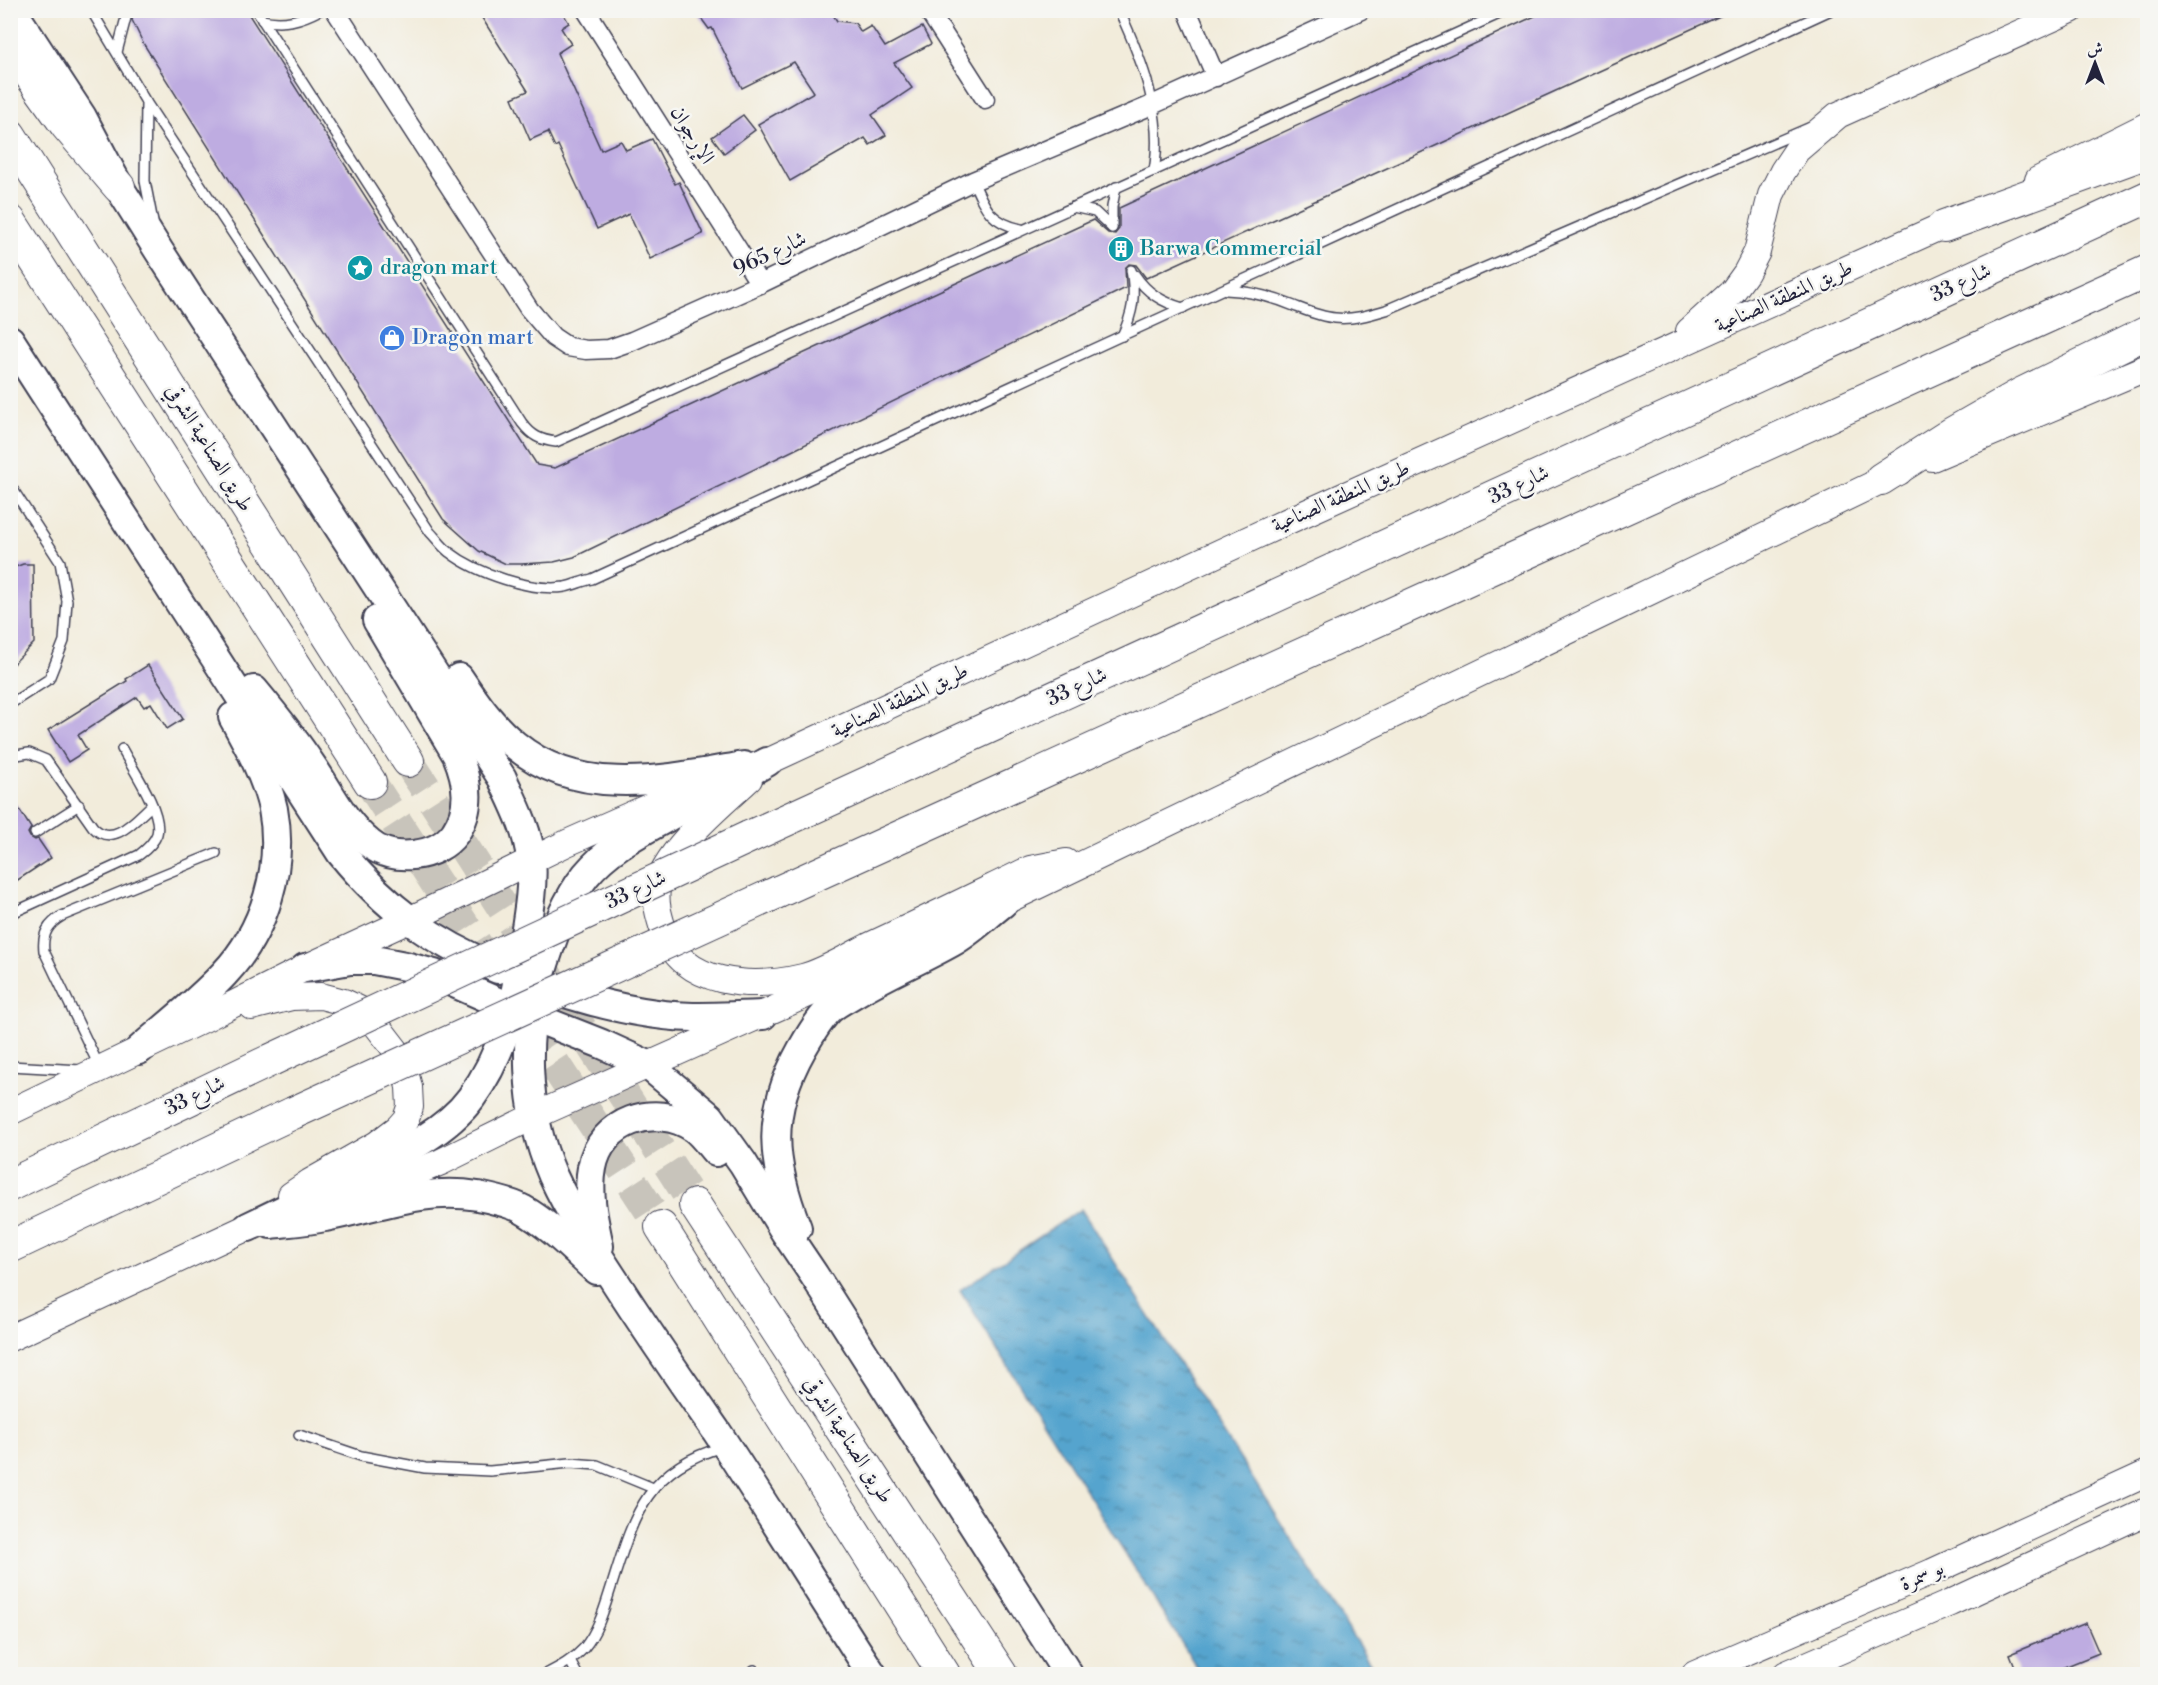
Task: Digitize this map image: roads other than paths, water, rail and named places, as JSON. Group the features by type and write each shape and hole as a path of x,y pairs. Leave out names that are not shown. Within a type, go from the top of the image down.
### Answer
{"highway":[{"path":"10,47 66,125 119,187"},
{"name":"طريق الصناعية الشرقي","path":"10,135 408,761"},
{"path":"1944,226 2148,152"},
{"name":"شارع 33","path":"10,1185 271,1060 749,837 2148,197"},
{"name":"طريق الصناعية الشرقي","path":"10,221 370,782"},
{"path":"10,1248 293,1113 2148,271"},
{"path":"1881,479 1950,434 2021,394 2148,332"},
{"name":"طريق الصناعية الشرقي","path":"694,1205 1001,1674"},
{"name":"طريق الصناعية الشرقي","path":"661,1227 944,1674"}],"main road":[{"path":"12,10 82,117 119,187 159,251 502,778 527,838 531,861 528,981 521,1012 534,1116 554,1177 572,1213 624,1296 726,1446 872,1674"},
{"path":"10,340 341,853 382,898 409,920 475,960 528,981 596,1002 692,1017 763,1015"},
{"path":"171,588 284,727 342,813 370,845 388,854 402,856 416,855 433,849 454,834 463,818 467,803 465,772 457,754 373,613 322,503"},
{"path":"322,503 405,597 484,712 515,746 545,764 579,777 631,782 693,775 767,762"},
{"path":"139,1050 198,1000 226,972 239,955 266,906 276,860 273,808 266,784 216,686 171,588"},
{"path":"528,981 555,934 573,894 587,874 613,848 767,762"},
{"path":"814,1275 785,1198 776,1160 777,1123 782,1096 793,1065 810,1036 831,1008 870,984 954,941 1002,903"},
{"path":"305,968 350,960 374,960 434,974 648,1065 710,1118 743,1163 1068,1674"},
{"path":"248,1227 411,1148 442,1126 470,1100 492,1066 502,1040 521,1012"},
{"path":"603,1263 591,1191 592,1169 597,1150 609,1133 625,1122 647,1118 666,1118 682,1122 694,1129 716,1152 965,1545 1038,1627"},
{"path":"248,1227 325,1218 428,1194 461,1193 492,1199 520,1208 546,1225 624,1296"}],"street":[{"name":"شارع 965","path":"335,10 540,325 568,347 586,350 609,349 632,341 760,284 973,181 1216,77 1361,10"},
{"name":"الإرجوان","path":"586,10 760,284"},
{"path":"928,10 985,99"},
{"path":"1187,10 1216,77"},
{"path":"1668,349 1733,291 1757,252 1771,195 1783,171 1797,150 1838,115 2071,10"},
{"name":"طريق المنطقة الصناعية","path":"531,861 660,802 767,762 1277,526 1944,226 2148,125"},
{"path":"10,1338 248,1227 378,1188 441,1162 534,1116 763,1015 1002,903 1881,479 2148,367"},
{"path":"767,762 677,850 664,868 657,888 658,913 665,936 678,956 698,972 723,981 759,983 805,977 1030,869 1102,854"},
{"path":"10,1112 531,861"},
{"path":"206,1018 292,997 321,996 344,1002 367,1013 383,1032 401,1057 409,1087 410,1107 406,1119 398,1128 377,1144 310,1182 248,1227"},
{"name":"بو سمرة","path":"1695,1674 1932,1572 2148,1473"},
{"name":"بو سمرة","path":"1786,1674 1950,1603 2148,1511"}],"lane":[{"path":"91,10 146,102 430,532 448,551 468,564 493,575 544,588 565,587 592,579 1831,10"},
{"path":"117,52 128,10"},
{"path":"256,10 522,423 529,433 541,440 556,442 1508,10"},
{"path":"262,20 276,23 291,22 303,19 320,10"},
{"path":"1119,10 1139,53 1152,105 1157,138 1154,171"},
{"path":"146,102 145,181 159,251"},
{"path":"1222,290 1244,291 1314,314 1334,318 1357,318 1386,310 1838,115"},
{"path":"973,181 989,213 1006,226 1022,230"},
{"path":"1073,207 1095,212 1113,228 1112,207 1116,186"},
{"path":"1122,336 1130,321 1134,304 1135,287 1131,270 1153,295 1183,308"},
{"path":"10,485 60,562 67,601 64,641 49,679 10,704"},
{"path":"10,914 150,846 157,833 158,819 122,749"},
{"path":"10,756 29,753 46,760 98,832 110,836 121,831 152,805"},
{"path":"35,833 79,805"},
{"path":"10,1066 98,1069 44,951 44,935 48,927 62,916 216,853"},
{"path":"299,1435 361,1456 425,1468 490,1472 584,1463 610,1469 653,1488"},
{"path":"546,1674 570,1661 591,1639 601,1617 632,1525 653,1488 668,1473 690,1459 726,1446"},
{"path":"570,1661 577,1674"}],"water":[{"path":"1081,1209 1377,1674 1201,1674 960,1290"}],"tunnel":[{"path":"408,761 695,1205"},
{"path":"370,782 661,1227"}],"place":[{"name":"Barwa Commercial","path":"1121,249"},
{"name":"dragon mart","path":"360,268"},
{"name":"Dragon mart","path":"392,338"}]}
